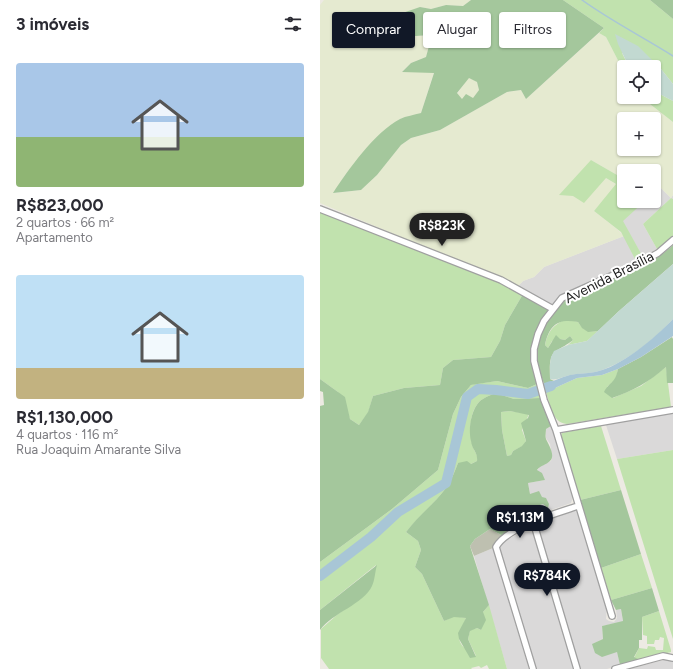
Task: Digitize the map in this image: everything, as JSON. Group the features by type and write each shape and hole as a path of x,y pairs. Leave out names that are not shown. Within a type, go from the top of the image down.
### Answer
{"street":[{"path":"320,209 502,280 553,309"},
{"name":"Avenida Brasília","path":"612,616 556,430 539,383 534,361 534,350 541,328 562,298 638,264 658,253 673,240"},
{"path":"556,430 673,410"},
{"path":"533,669 496,547 499,541 533,521 578,506"},
{"path":"533,521 577,669"},
{"path":"615,669 663,656 673,658"}],"shaded area":[{"path":"324,0 471,0 463,6 446,5 431,9 420,7 418,36 423,36 423,48 428,48 426,57 411,63 402,72 434,72 421,113 400,119 376,138 345,175 334,193 361,190 377,175 401,145 411,138 440,130 507,92 521,90 526,99 599,33 606,37 618,60 617,104 650,104 660,112 617,112 617,156 661,156 661,113 673,122 673,195 671,198 661,188 661,164 617,164 617,175 591,160 606,178 617,185 594,211 624,236 544,267 534,277 523,281 518,286 320,203 320,5"},
{"path":"615,34 638,46 652,60 626,60"},
{"path":"661,69 673,84 673,101 661,95"},
{"path":"469,77 477,82 479,90 473,98 462,99 457,94"},
{"path":"661,188 671,198 661,207"},
{"path":"637,208 660,208 643,224 657,249 643,257 622,221"},
{"path":"624,236 636,261 560,297 553,304 548,304 518,286 523,281 534,277 544,267"},
{"path":"673,264 673,319 657,335 627,358 605,369 592,373 574,374 550,379 551,357 554,351 568,345 587,341"},
{"path":"673,319 673,336 641,357 618,369 602,375 577,378 546,392 544,384 570,375 595,372 616,364 637,351 657,335"},
{"path":"673,412 673,450 617,459 606,425 608,422"},
{"path":"551,426 573,497 571,503 537,515 534,507 543,504 542,497 530,494 528,483 545,480 537,471 540,466 551,461 552,456 550,444 546,438 546,429"},
{"path":"577,511 607,607 606,619 614,622 617,618 616,610 621,609 623,622 602,626 603,639 593,644 617,651 620,665 607,669 579,669 538,526 540,522"},
{"path":"490,529 503,536 498,540 493,548 474,556 470,546 475,539"},
{"path":"524,531 534,533 574,669 536,669 498,548 500,543"},
{"path":"493,548 529,669 507,669 474,556"},
{"path":"667,659 673,661 673,669 630,669"}],"green space":[{"path":"471,0 563,0 604,28 526,99 521,90 507,92 440,130 411,138 401,145 377,175 361,190 333,193 354,163 381,133 400,119 421,113 434,73 402,72 411,63 426,57 428,48 491,48 491,12 423,12 423,36 415,36 415,12 405,12 420,7 431,9 446,5 463,6","holes":["469,78 477,82 479,90 473,98 466,94 462,99 457,93"]},
{"path":"563,0 650,0 673,19 673,84 661,69 661,60 639,60 622,53 626,60 618,60 606,37 599,33 604,28"},
{"path":"650,0 673,0 673,19"},
{"path":"661,95 673,101 673,122 650,104 661,104"},
{"path":"591,160 617,175 617,208 637,208 623,221 643,257 636,261 621,232 594,211 616,184 606,178 584,203 573,196 559,195"},
{"path":"671,198 673,199 673,236 668,242 657,249 643,224"},
{"path":"320,212 501,283 523,294 505,325 500,341 491,357 453,360 443,368 440,385 404,388 373,396 368,413 359,425 350,419 338,392 320,379"},
{"path":"673,245 673,264 598,331 588,332 582,328 578,322 571,321 560,322 552,328 549,332 545,345 548,348 556,335 560,339 565,340 570,336 573,340 553,353 550,364 550,379 554,381 544,384 537,361 538,345 543,328 558,306 569,298 643,266 664,253"},
{"path":"523,294 534,299 547,309 547,312 536,334 531,353 532,366 537,384 528,388 497,381 471,385 461,397 453,414 438,470 392,509 320,562 320,406 324,405 323,392 320,391 320,379 345,397 350,419 359,425 368,412 373,396 404,388 440,385 443,368 453,360 491,357 500,341 505,325"},
{"path":"566,319 578,322 586,330 598,331 587,341 568,345 573,340 570,336 565,340 560,339 552,341 548,348 545,345 550,332 554,326"},
{"path":"672,337 673,383 667,383 666,367 647,382 620,395 612,398 604,392 614,380 618,369 641,357"},
{"path":"666,367 671,407 567,424 562,423 555,417 550,407 546,392 577,378 602,375 618,369 616,379 607,387 613,398 641,386"},
{"path":"497,381 528,388 537,384 540,398 514,399 496,393 482,399 479,402 473,412 471,423 472,441 477,455 477,461 471,464 458,463 446,488 406,532 418,541 421,550 415,567 422,574 444,621 454,616 466,618 459,640 464,647 476,656 468,639 470,630 477,628 481,630 483,612 489,605 507,669 489,669 487,665 481,668 479,666 471,668 472,669 329,669 321,658 321,629 338,614 361,598 376,565 320,610 320,562 392,509 438,470 453,414 461,397 471,385"},
{"path":"496,393 514,399 540,398 551,426 546,429 546,439 551,450 552,459 537,470 542,473 545,480 528,483 530,494 539,491 542,497 546,498 549,504 548,508 543,504 534,507 537,515 503,536 490,529 475,539 470,546 489,605 483,612 486,620 481,630 477,628 470,631 468,639 476,657 470,658 459,639 458,633 466,618 454,617 444,621 422,574 415,567 421,550 418,541 406,532 446,488 458,463 467,461 471,464 477,461 477,455 470,436 472,415 479,402","holes":["510,411 529,415 528,418 521,423 526,441 522,446 513,451 511,455 507,456 502,430 501,412"]},
{"path":"510,411 529,414 522,430 526,441 523,446 513,451 511,455 507,456 502,430 501,412"},
{"path":"599,425 601,426 621,490 580,500 561,436 562,433"},
{"path":"673,450 673,639 617,459"},
{"path":"621,490 641,554 601,568 580,500"},
{"path":"641,554 652,588 611,600 601,568"},
{"path":"377,565 373,584 368,592 362,598 332,618 320,630 320,610"},
{"path":"652,588 659,611 642,617 642,640 639,640 639,648 634,657 640,660 620,665 617,652 602,657 595,653 592,644 603,639 602,626 623,621 621,609 616,610 611,600"},
{"path":"659,611 671,652 640,660 634,658 639,648 647,649 648,646 655,647 656,650 663,650 664,638 660,637 659,640 655,640 654,644 647,644 647,636 643,635 642,617"}],"waterway":[{"path":"582,0 604,15 673,56"},
{"path":"320,576 371,537 398,512 446,483 467,397 478,389 528,394 551,386"}]}
